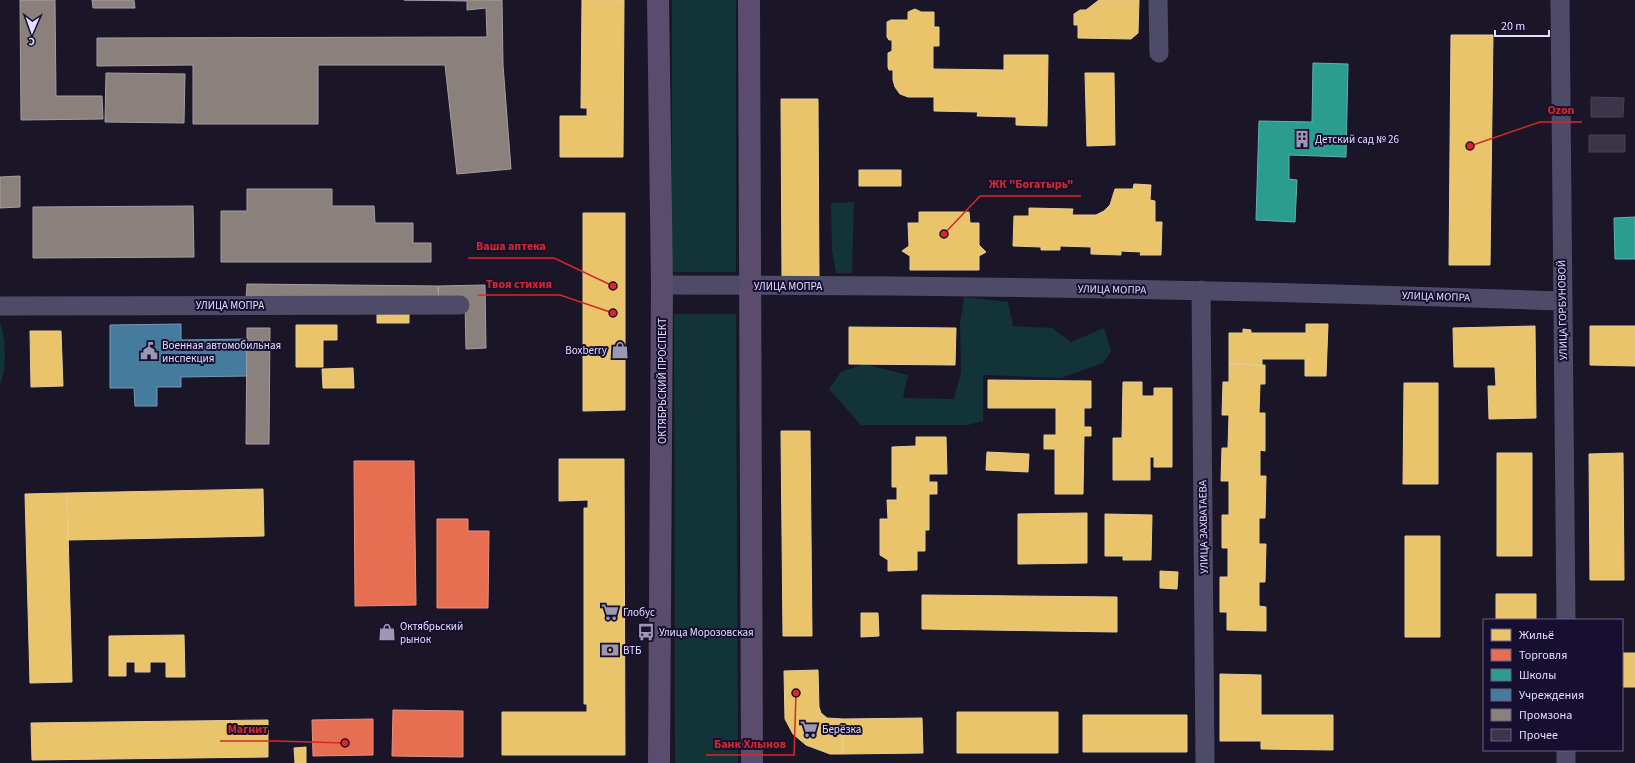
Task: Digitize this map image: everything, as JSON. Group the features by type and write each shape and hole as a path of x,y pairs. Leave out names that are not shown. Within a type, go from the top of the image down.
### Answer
{"main road":[{"name":"ОКТЯБРЬСКИЙ ПРОСПЕКТ","path":"658,0 662,285 659,763"},
{"path":"749,0 752,763"}],"street":[{"path":"1158,0 1159,53"},
{"name":"УЛИЦА ГОРБУНОВОЙ","path":"1560,0 1566,619"},
{"name":"УЛИЦА МОПРА","path":"662,285 1201,290 1562,301"},
{"name":"УЛИЦА ЗАХВАТАЕВА","path":"1201,290 1205,763"},
{"name":"УЛИЦА МОПРА","path":"0,306 460,305"},
{"path":"1566,751 1566,763"}],"green space":[{"path":"672,0 736,0 736,272 672,272"},
{"path":"854,202 852,273 836,273 832,250 831,203"},
{"path":"964,297 1008,302 1013,326 1052,328 1071,342 1104,328 1111,351 1103,363 1061,378 983,375 983,421 968,425 861,425 829,389 841,372 864,364 908,375 903,398 954,399 961,372 960,323"},
{"path":"674,314 736,314 738,763 675,763"},
{"path":"0,323 4,336 5,362 0,384"}],"building: Жильё":[{"path":"582,0 624,0 623,157 560,157 560,116 587,116 587,108 581,108"},
{"path":"1099,0 1139,0 1138,33 1131,39 1078,38 1078,25 1074,25 1074,14 1080,10 1086,10"},
{"path":"915,9 921,12 934,12 934,27 939,27 939,46 933,46 933,69 1004,70 1004,55 1048,55 1047,126 1016,125 1016,117 977,116 978,112 934,111 934,97 908,97 900,94 895,87 893,70 889,70 888,67 888,53 892,51 892,40 889,40 887,37 887,22 891,20 908,20 908,12"},
{"path":"1451,35 1493,35 1490,265 1449,265"},
{"path":"1085,73 1114,73 1115,145 1087,146"},
{"path":"781,99 818,99 819,278 782,278"},
{"path":"859,170 901,170 901,186 859,186"},
{"path":"1134,184 1151,185 1150,200 1155,201 1155,222 1162,222 1161,255 1140,255 1141,252 1121,251 1121,255 1091,254 1091,247 1060,246 1060,250 1041,250 1041,247 1013,246 1014,216 1029,216 1029,208 1073,209 1072,215 1096,215 1104,211 1110,205 1115,189 1133,189"},
{"path":"919,212 969,212 970,223 979,223 979,245 986,252 979,256 979,270 910,270 910,256 902,251 909,246 908,223 919,223"},
{"path":"583,213 625,213 625,410 583,411"},
{"path":"409,313 409,323 377,323 377,314"},
{"path":"1306,324 1328,324 1326,376 1305,376 1305,359 1262,359 1262,365 1229,364 1229,333 1243,333 1243,329 1251,330 1251,333 1306,333"},
{"path":"296,325 337,325 337,340 323,340 323,367 296,367"},
{"path":"1535,326 1536,418 1489,419 1488,386 1496,386 1495,367 1454,367 1453,328"},
{"path":"1590,326 1635,326 1635,366 1590,365"},
{"path":"849,327 956,328 955,365 849,364"},
{"path":"30,331 61,331 63,386 31,387"},
{"path":"1229,364 1265,365 1265,384 1260,384 1259,413 1265,413 1265,451 1260,450 1260,476 1266,476 1265,518 1259,518 1259,544 1266,544 1265,582 1259,582 1259,606 1266,607 1266,631 1227,630 1227,612 1220,612 1220,577 1228,577 1228,548 1222,548 1222,515 1229,515 1229,481 1221,481 1222,448 1228,448 1229,415 1222,415 1223,382 1229,382"},
{"path":"353,368 354,388 323,388 322,369"},
{"path":"988,380 1091,381 1091,408 1084,408 1084,427 1091,427 1091,436 1084,436 1083,494 1055,494 1055,449 1044,449 1044,435 1056,435 1056,408 988,408"},
{"path":"1123,382 1142,382 1142,396 1154,396 1154,388 1172,388 1172,467 1154,467 1154,457 1150,457 1150,480 1113,480 1113,438 1122,438"},
{"path":"1404,383 1438,383 1438,484 1403,484"},
{"path":"781,431 810,431 812,636 783,636"},
{"path":"916,437 946,437 947,474 929,474 929,482 937,482 937,494 929,494 929,530 925,530 925,551 917,551 917,570 888,571 888,560 880,555 880,519 888,519 887,500 897,500 897,487 892,487 892,447 916,446"},
{"path":"987,452 1029,454 1028,472 986,470"},
{"path":"1497,453 1532,453 1532,556 1497,556"},
{"path":"1623,453 1624,580 1590,580 1589,454"},
{"path":"559,459 624,459 625,755 502,755 502,712 587,712 587,704 584,704 584,508 588,508 588,500 559,501"},
{"path":"263,489 264,536 68,540 67,493"},
{"path":"67,493 72,682 30,683 25,494"},
{"path":"1087,513 1087,563 1018,564 1018,514"},
{"path":"1105,514 1152,515 1151,560 1123,560 1123,556 1105,556"},
{"path":"1405,536 1440,536 1440,637 1405,637"},
{"path":"1160,571 1178,572 1177,589 1160,588"},
{"path":"1496,594 1536,594 1536,619 1496,619"},
{"path":"922,595 1117,597 1117,632 922,629"},
{"path":"861,613 878,613 879,636 861,637"},
{"path":"184,635 185,677 166,677 166,662 150,662 150,672 135,672 135,662 126,662 126,676 109,676 109,636"},
{"path":"1623,653 1635,653 1635,687 1623,687"},
{"path":"818,670 819,707 821,713 827,718 843,719 843,754 830,754 806,745 793,734 785,719 784,671"},
{"path":"1220,674 1261,675 1261,715 1333,715 1333,750 1261,749 1261,741 1220,741"},
{"path":"957,712 1058,712 1058,753 957,753"},
{"path":"1083,715 1187,715 1187,752 1083,752"},
{"path":"922,718 923,753 843,754 843,719"},
{"path":"268,720 268,757 32,760 31,723"},
{"path":"306,747 306,763 295,763 294,748"}],"building: Торговля":[{"path":"354,461 414,461 416,605 355,606"},
{"path":"437,519 468,519 468,531 489,531 488,608 437,608"},
{"path":"393,710 463,711 463,757 392,756"},
{"path":"373,719 373,755 313,756 312,720"}],"building: Школы":[{"name":"Детский сад № 26","path":"1313,63 1348,64 1346,157 1289,155 1289,179 1297,180 1295,222 1256,220 1259,121 1312,122"},
{"path":"1635,217 1635,259 1615,259 1614,218"}],"building: Учреждения":[{"path":"181,324 181,340 247,339 247,376 181,377 181,387 157,387 157,406 135,406 134,388 110,388 110,325"}],"building: Промзона":[{"path":"20,0 55,0 56,96 102,96 103,119 21,120"},
{"path":"92,0 134,0 135,8 93,8"},
{"path":"404,0 502,0 503,65 511,169 457,174 445,65 318,65 318,124 193,124 193,65 97,66 97,38 487,37 486,8 467,10 467,1"},
{"path":"106,73 185,74 184,123 105,122"},
{"path":"20,176 20,207 0,208 0,177"},
{"path":"247,189 332,189 332,206 374,206 375,223 413,223 413,243 431,243 431,262 221,262 221,211 247,211"},
{"path":"193,206 194,257 33,258 33,207"},
{"path":"247,284 438,286 439,302 246,299"},
{"path":"485,285 486,348 466,349 465,302 439,302 438,286"},
{"path":"247,328 270,328 269,444 246,444"}],"building: Прочее":[{"path":"1591,97 1624,98 1623,117 1591,117"},
{"path":"1589,135 1625,135 1625,152 1589,152"}],"place":[{"name":"Детский сад № 26","path":"1302,139"},
{"name":"Ozon","path":"1470,146"},
{"name":"ЖК \"Богатырь\"","path":"944,234"},
{"name":"Ваша аптека","path":"613,286"},
{"name":"Твоя стихия","path":"613,313"},
{"name":"Boxberry","path":"620,350"},
{"name":"Военная автомобильная инспекция","path":"149,351"},
{"name":"Глобус","path":"610,612"},
{"name":"Октябрьский рынок","path":"387,632"},
{"name":"Улица Морозовская","path":"646,632"},
{"name":"ВТБ","path":"610,650"},
{"name":"Банк Хлынов","path":"796,693"},
{"name":"Берёзка","path":"809,729"},
{"name":"Магнит","path":"345,743"}]}
